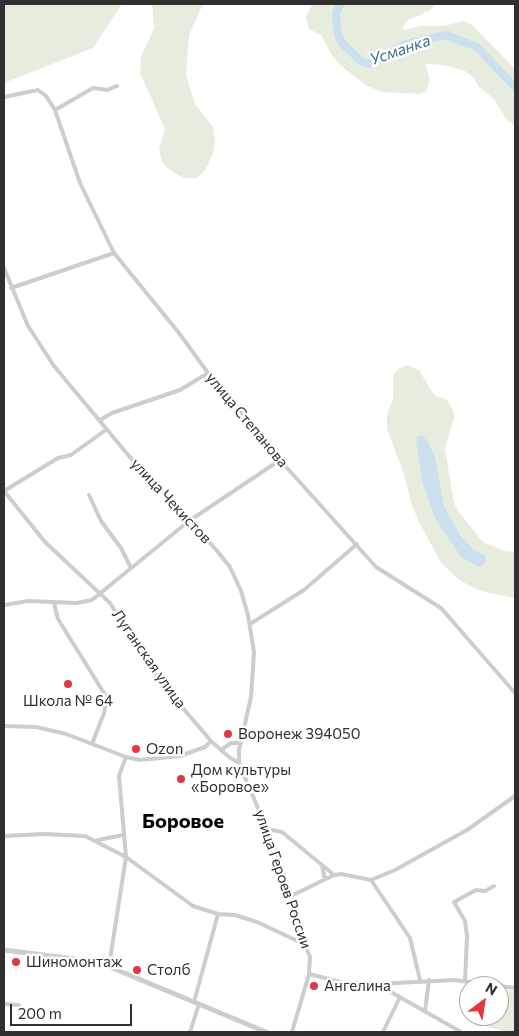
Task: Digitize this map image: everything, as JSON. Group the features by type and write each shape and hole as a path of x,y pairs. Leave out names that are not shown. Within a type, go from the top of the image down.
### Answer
{"street":[{"path":"55,110 93,88 107,90 117,86"},
{"name":"улица Степанова","path":"4,97 38,90 46,96 55,110 80,183 114,253 179,333 208,373 280,460 376,567 441,608 515,694"},
{"path":"11,288 114,253"},
{"name":"улица Чекистов","path":"4,268 28,326 54,366 139,468 218,552 230,567 241,590 250,624 254,669 239,763"},
{"path":"100,420 112,413 180,390 208,373"},
{"path":"4,491 58,458 71,455 108,429"},
{"path":"4,605 28,601 54,603 92,600 189,520 280,460"},
{"name":"Луганская улица","path":"4,491 45,542 98,594 110,603 143,656 170,693 211,741"},
{"path":"89,495 101,521 121,548 131,568"},
{"path":"250,624 304,590 357,544"},
{"path":"54,603 58,619 107,698 104,713 92,744"},
{"path":"4,726 36,727 66,734 126,757 151,760 180,756 206,747 211,741 239,763"},
{"path":"221,750 232,743 241,743"},
{"path":"109,966 126,857 119,776 126,757"},
{"name":"улица Героев России","path":"239,763 267,829 291,896 304,944 310,957 308,974 292,1032"},
{"path":"291,896 334,875 372,880 395,870 468,830 515,796"},
{"path":"267,829 282,832 334,875"},
{"path":"4,836 44,834 85,836 97,840 126,857 193,906 218,914 235,915 257,922 304,944"},
{"path":"97,840 123,835"},
{"path":"321,864 325,870 325,879"},
{"path":"372,880 410,938 420,980"},
{"path":"465,976 467,936 465,921 454,902 476,890 485,891 494,886"},
{"path":"190,1032 218,914"},
{"path":"4,950 80,958 109,966 266,1032"},
{"path":"308,974 344,983 377,984 420,980 459,981"},
{"path":"424,1011 429,980"},
{"path":"377,984 458,1032"},
{"path":"383,1032 400,997"},
{"path":"4,1004 19,1005"}],"shaded area":[{"path":"4,4 122,4 93,48 4,83"},
{"path":"152,4 203,4 189,35 186,75 195,104 213,127 215,143 205,171 196,178 183,178 167,168 161,160 159,148 165,129 140,73 141,57 154,28"},
{"path":"312,4 436,4 429,11 408,20 402,28 405,30 420,26 444,26 463,21 471,24 515,69 515,127 506,119 494,99 479,87 473,77 465,71 444,65 425,64 430,80 426,91 420,94 382,92 367,86 338,63 321,35 309,29 306,17"},
{"path":"408,365 419,370 432,392 436,396 447,400 453,410 454,418 445,449 454,503 458,511 483,542 505,551 515,552 515,598 480,591 459,580 441,563 419,522 387,429 387,415 393,399 393,375 400,368"},
{"path":"509,990 515,991 515,1032 507,1032 485,1026 509,1026"}],"water":[{"path":"422,435 435,457 444,506 460,535 474,550 486,557 485,563 480,567 462,558 436,520 423,484 416,441 417,437"}],"waterway":[{"name":"Усманка","path":"340,4 336,13 338,35 343,44 362,62 369,64 406,44 446,35 477,47 515,87"}],"place":[{"name":"Школа № 64","path":"68,684"},
{"name":"Воронеж 394050","path":"228,734"},
{"name":"Ozon","path":"136,749"},
{"name":"Дом культуры «Боровое»","path":"181,779"},
{"name":"Шиномонтаж","path":"16,962"},
{"name":"Столб","path":"137,970"},
{"name":"Ангелина","path":"314,986"}],"district":[{"name":"Боровое","path":"183,821"}]}
